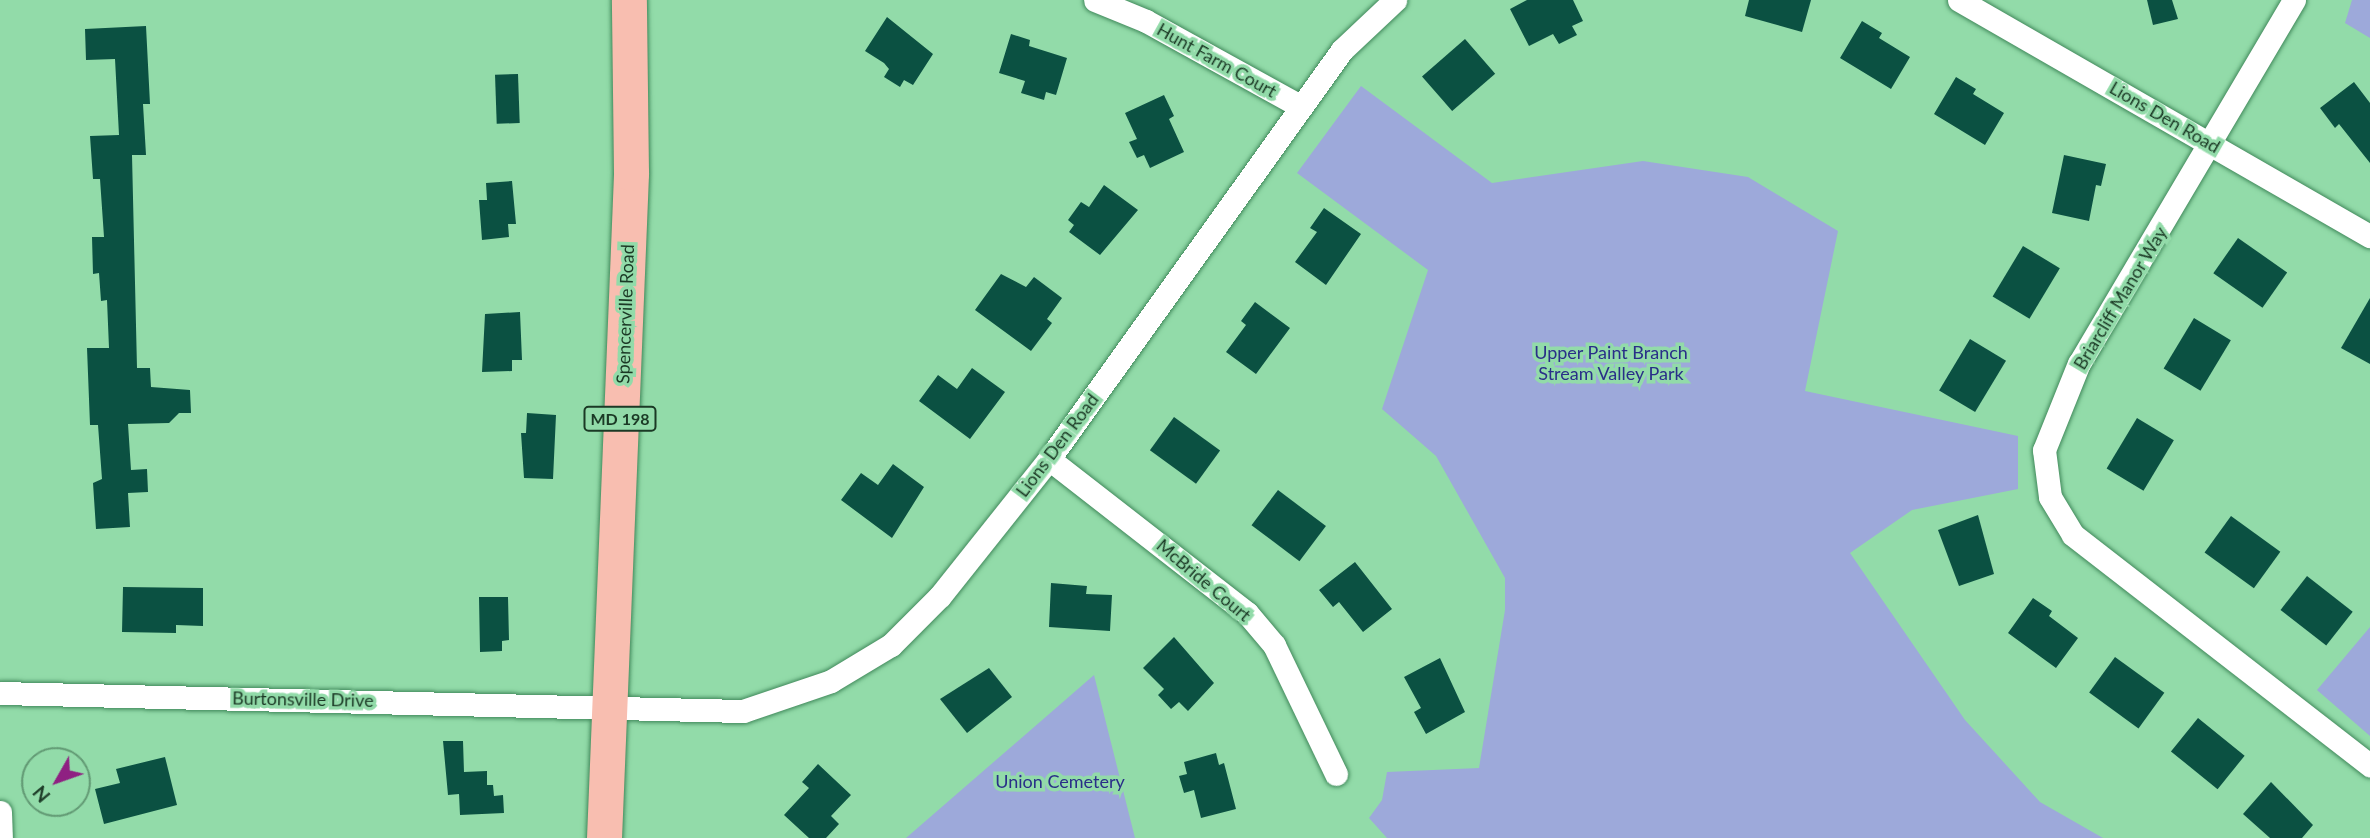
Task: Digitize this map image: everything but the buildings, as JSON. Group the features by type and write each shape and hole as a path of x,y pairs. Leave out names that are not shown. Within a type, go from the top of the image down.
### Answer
{"main road":[{"name":"Spencerville Road","path":"604,838 607,705 631,173 629,0"}],"street":[{"name":"Hunt Farm Court","path":"1095,0 1146,21 1300,106"},
{"name":"Lions Den Road","path":"607,705 743,711 831,681 891,645 940,596 1049,459 1202,251 1300,106 1342,50 1395,0"},
{"name":"Lions Den Road","path":"1959,0 2370,236"},
{"name":"Briarcliff Manor Way","path":"2294,0 2213,144 2079,363 2044,450 2050,498 2073,535 2370,765"},
{"name":"McBride Court","path":"1049,459 1247,613 1274,645 1336,774"},
{"name":"Burtonsville Drive","path":"0,693 607,705"},
{"path":"0,812 1,838"}],"green space":[{"path":"2352,0 2370,0 2370,38 2345,23"},
{"name":"Upper Paint Branch Stream Valley Park","path":"1361,86 1492,183 1643,161 1748,177 1838,231 1805,391 2018,436 2018,489 1912,510 1850,553 1965,720 2040,802 2103,838 1387,838 1369,818 1382,800 1387,772 1479,768 1505,610 1505,578 1436,456 1382,409 1428,270 1297,173"},
{"path":"2370,627 2370,736 2317,690"},
{"name":"Union Cemetery","path":"1094,675 1135,838 906,838"}]}
